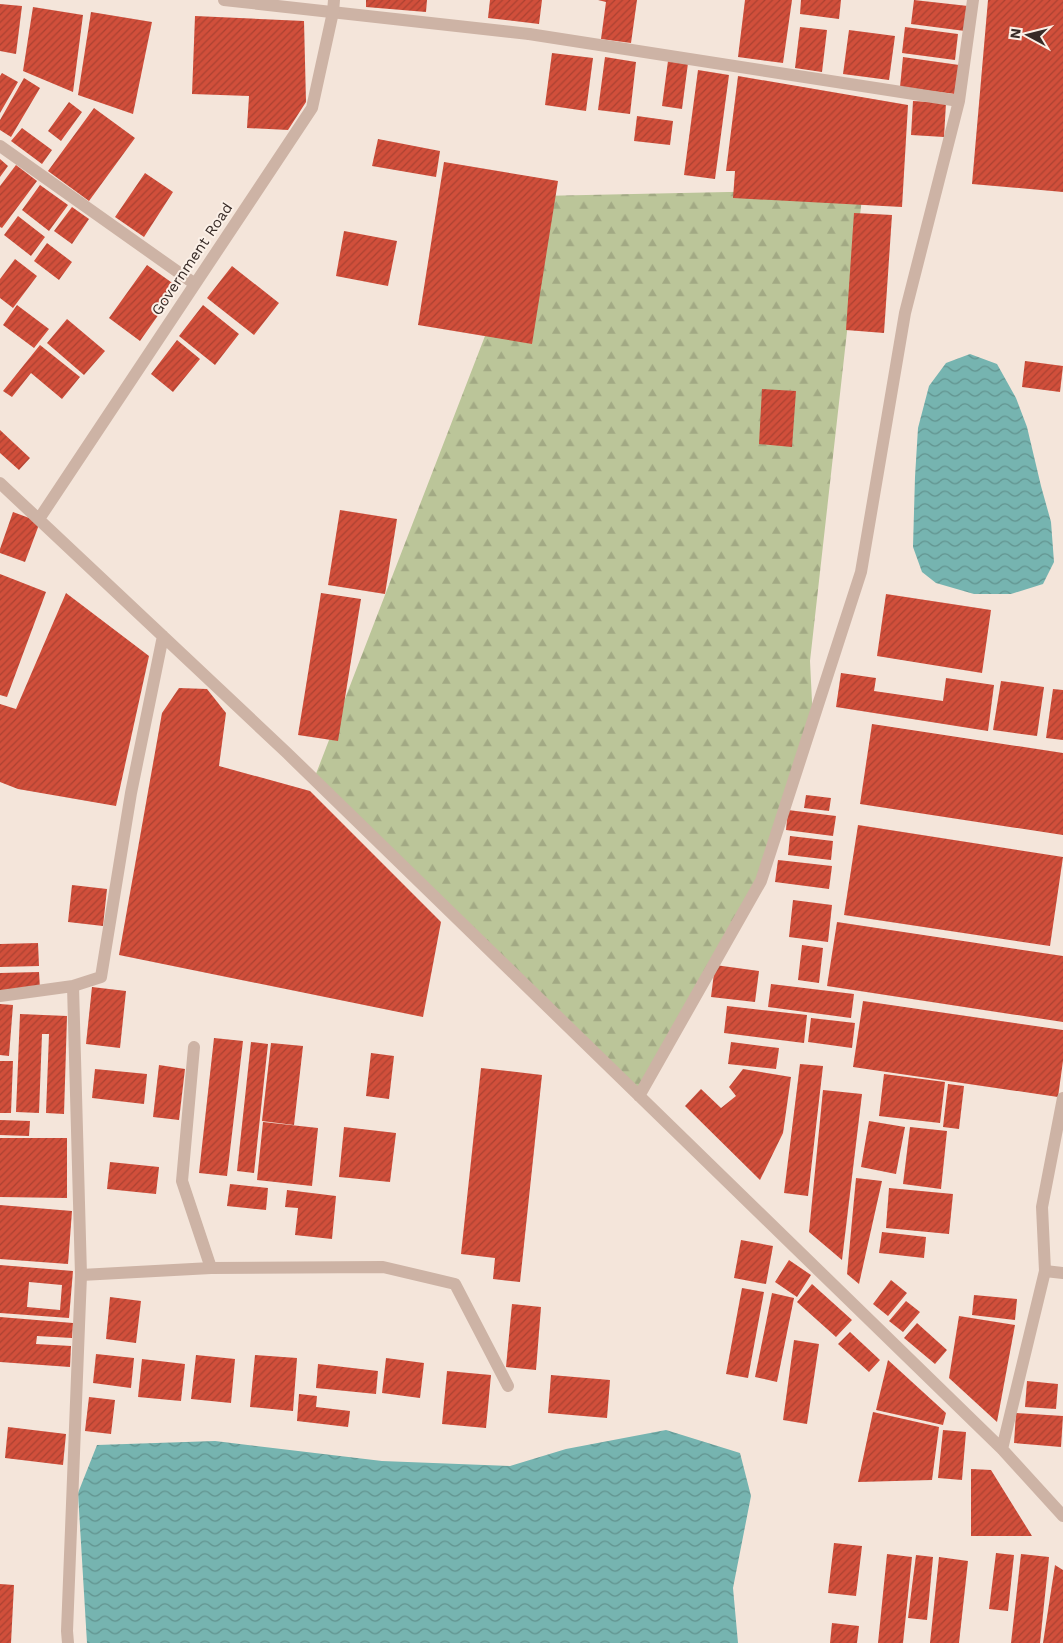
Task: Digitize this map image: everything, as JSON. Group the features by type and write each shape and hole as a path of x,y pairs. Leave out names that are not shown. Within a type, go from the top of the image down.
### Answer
{"street":[{"path":"224,0 333,6 529,34 959,101"},
{"path":"639,1096 761,881 861,572 905,313 959,101 973,0"},
{"name":"Government Road","path":"39,519 312,108 333,6"},
{"path":"0,146 195,284"},
{"path":"0,483 294,759 1002,1449 1063,1516"},
{"path":"0,996 72,986 101,977 131,793 163,636"},
{"path":"68,1643 82,1275 72,986"},
{"path":"194,1047 182,1181 211,1268"},
{"path":"1002,1449 1045,1271 1042,1207 1063,1098"},
{"path":"82,1275 211,1268 383,1267 455,1284 508,1386"},
{"path":"1045,1271 1063,1272"}],"green space":[{"path":"863,189 810,661 813,722 761,881 639,1096 314,779 539,196"}],"water":[{"path":"970,354 997,364 1016,398 1027,427 1051,522 1054,562 1043,584 1011,594 974,594 936,583 922,572 913,547 918,428 929,386 946,363"},
{"path":"666,1430 740,1453 751,1496 733,1588 738,1643 87,1643 78,1493 97,1445 215,1441 382,1461 510,1466 566,1449"}],"building":[{"path":"366,0 427,0 426,12 366,7"},
{"path":"490,0 542,0 539,24 488,18"},
{"path":"598,0 637,0 631,43 601,39 606,2"},
{"path":"745,0 792,0 783,63 738,57"},
{"path":"801,0 841,0 839,19 800,14"},
{"path":"914,0 968,6 965,31 911,24"},
{"path":"988,0 1063,0 1063,192 972,184"},
{"path":"0,4 22,6 16,54 0,51"},
{"path":"33,7 83,15 73,92 23,71"},
{"path":"91,12 152,22 133,114 78,95"},
{"path":"195,16 304,21 306,102 288,130 247,128 249,96 192,94"},
{"path":"800,27 827,30 822,72 795,68"},
{"path":"905,27 958,34 955,60 902,53"},
{"path":"849,30 895,36 889,80 843,74"},
{"path":"552,53 593,58 586,111 545,105"},
{"path":"605,57 636,62 630,114 598,110"},
{"path":"903,57 959,65 955,94 900,87"},
{"path":"668,61 688,63 682,109 662,106"},
{"path":"698,70 729,75 715,179 684,175"},
{"path":"2,73 18,82 0,113 0,76"},
{"path":"738,76 908,105 902,207 733,198 735,171 726,171"},
{"path":"24,78 40,88 11,137 0,130 0,120"},
{"path":"913,101 946,103 944,137 911,135"},
{"path":"69,102 82,112 61,141 48,131"},
{"path":"94,108 135,138 89,201 48,171"},
{"path":"637,116 673,121 670,145 634,141"},
{"path":"22,128 52,150 42,164 11,141"},
{"path":"378,139 440,151 436,177 372,166"},
{"path":"0,159 8,166 0,177"},
{"path":"444,162 558,181 532,344 418,325"},
{"path":"16,165 37,181 2,228 0,227 0,186"},
{"path":"145,173 173,192 144,237 115,217"},
{"path":"40,185 68,205 49,231 22,210"},
{"path":"72,207 89,219 72,244 54,231"},
{"path":"854,213 892,215 884,333 846,330"},
{"path":"18,216 45,237 31,256 4,235"},
{"path":"344,231 397,241 388,286 336,276"},
{"path":"47,243 72,262 59,280 34,261"},
{"path":"15,259 37,276 13,308 0,298 0,279"},
{"path":"147,265 178,287 140,341 109,318"},
{"path":"232,266 279,303 254,335 207,298"},
{"path":"17,305 49,329 34,348 3,325"},
{"path":"203,305 239,334 215,365 179,336"},
{"path":"67,319 105,351 84,375 47,343"},
{"path":"177,340 200,359 173,392 151,374"},
{"path":"40,345 80,377 62,399 31,373 12,397 3,391"},
{"path":"1025,361 1063,366 1060,392 1022,387"},
{"path":"762,389 796,391 792,447 759,444"},
{"path":"0,430 30,458 19,470 0,453"},
{"path":"340,510 397,519 385,594 328,585"},
{"path":"13,512 40,522 25,562 0,553"},
{"path":"0,574 46,592 7,697 0,695"},
{"path":"66,593 149,656 116,806 18,789 0,782 0,704 16,709"},
{"path":"321,593 361,599 338,741 298,735"},
{"path":"886,594 991,610 982,673 877,656"},
{"path":"841,673 876,678 874,691 943,701 946,678 994,685 988,731 836,707"},
{"path":"1001,681 1044,687 1037,736 993,730"},
{"path":"179,688 207,689 226,713 219,766 310,791 441,922 423,1017 119,955 162,713"},
{"path":"1053,689 1063,690 1063,740 1046,738"},
{"path":"872,724 1063,753 1063,835 860,804"},
{"path":"806,795 831,798 829,811 804,808"},
{"path":"788,810 836,816 833,836 786,830"},
{"path":"858,825 1063,857 1050,946 844,915"},
{"path":"790,836 833,841 831,860 788,855"},
{"path":"778,860 832,866 829,889 775,882"},
{"path":"72,885 107,889 103,926 68,922"},
{"path":"793,900 832,905 828,942 789,937"},
{"path":"837,922 1063,956 1063,1022 827,986"},
{"path":"38,943 39,966 0,967 0,944"},
{"path":"802,945 823,948 819,983 798,980"},
{"path":"715,965 759,971 755,1002 711,997"},
{"path":"39,972 40,989 0,991 0,973"},
{"path":"771,984 854,994 851,1018 768,1007"},
{"path":"92,987 126,991 120,1048 86,1044"},
{"path":"863,1001 1063,1030 1063,1061 1058,1097 853,1067"},
{"path":"0,1004 13,1005 9,1056 0,1055"},
{"path":"727,1006 807,1015 804,1043 724,1033"},
{"path":"20,1014 67,1016 64,1114 46,1113 49,1034 42,1034 39,1113 16,1112"},
{"path":"811,1018 855,1023 852,1048 808,1042"},
{"path":"214,1038 243,1041 227,1176 199,1173"},
{"path":"251,1042 268,1044 254,1173 237,1171"},
{"path":"731,1042 779,1048 776,1069 728,1064"},
{"path":"271,1043 303,1046 294,1125 262,1121"},
{"path":"371,1053 394,1056 389,1099 366,1096"},
{"path":"0,1061 13,1061 11,1113 0,1113"},
{"path":"800,1064 823,1066 808,1196 784,1193"},
{"path":"159,1065 185,1069 179,1120 153,1117"},
{"path":"481,1068 542,1075 520,1282 493,1279 495,1258 461,1254"},
{"path":"95,1069 147,1074 144,1104 92,1098"},
{"path":"743,1069 791,1077 783,1133 760,1180 685,1106 701,1089 721,1108 736,1096 729,1087"},
{"path":"884,1074 945,1082 940,1123 879,1116"},
{"path":"948,1084 964,1086 959,1129 943,1127"},
{"path":"823,1090 862,1094 842,1260 809,1232"},
{"path":"0,1120 30,1121 29,1136 0,1135"},
{"path":"869,1121 905,1127 896,1174 861,1167"},
{"path":"263,1122 318,1128 312,1186 257,1180"},
{"path":"344,1127 396,1133 390,1182 339,1177"},
{"path":"910,1127 947,1131 941,1189 903,1184"},
{"path":"0,1138 67,1138 67,1198 0,1197"},
{"path":"110,1162 159,1167 156,1194 107,1189"},
{"path":"856,1178 882,1181 859,1284 847,1274"},
{"path":"230,1184 268,1188 266,1210 227,1206"},
{"path":"889,1188 953,1194 949,1234 886,1228"},
{"path":"287,1190 336,1196 332,1239 295,1235 298,1208 285,1207"},
{"path":"0,1205 72,1211 68,1264 0,1259"},
{"path":"882,1232 926,1237 924,1258 879,1253"},
{"path":"741,1240 773,1246 766,1284 734,1278"},
{"path":"789,1260 811,1275 797,1297 775,1282"},
{"path":"0,1265 73,1271 69,1318 0,1313","holes":["29,1282 62,1285 60,1310 27,1307"]},
{"path":"891,1280 907,1293 888,1316 873,1304"},
{"path":"812,1284 852,1320 836,1337 797,1302"},
{"path":"742,1288 764,1292 748,1378 726,1374"},
{"path":"772,1293 794,1298 777,1382 755,1377"},
{"path":"974,1295 1017,1299 1015,1320 972,1315"},
{"path":"110,1297 141,1301 136,1343 106,1339"},
{"path":"906,1301 920,1312 903,1332 889,1321"},
{"path":"512,1304 541,1307 536,1370 506,1367"},
{"path":"959,1316 1015,1325 997,1422 949,1378"},
{"path":"0,1317 73,1323 72,1338 37,1336 36,1344 71,1346 70,1367 0,1362"},
{"path":"917,1323 947,1350 935,1364 904,1338"},
{"path":"850,1332 880,1360 869,1372 838,1344"},
{"path":"794,1340 819,1344 807,1424 783,1420"},
{"path":"96,1354 134,1358 131,1388 93,1383"},
{"path":"196,1355 235,1359 231,1403 191,1399"},
{"path":"255,1355 297,1358 293,1411 250,1407"},
{"path":"386,1358 424,1363 420,1398 382,1393"},
{"path":"142,1359 185,1364 181,1401 138,1397"},
{"path":"888,1360 946,1413 943,1425 876,1410"},
{"path":"318,1364 378,1371 376,1394 316,1388"},
{"path":"447,1371 491,1375 486,1428 442,1424"},
{"path":"551,1375 610,1380 607,1418 548,1413"},
{"path":"1027,1381 1058,1384 1056,1409 1025,1407"},
{"path":"299,1394 317,1396 316,1407 350,1411 348,1427 297,1421"},
{"path":"89,1397 115,1400 111,1434 85,1431"},
{"path":"873,1412 939,1427 932,1480 858,1482"},
{"path":"1016,1413 1063,1416 1061,1447 1014,1443"},
{"path":"8,1427 66,1434 63,1465 5,1458"},
{"path":"943,1430 966,1432 962,1480 938,1478"},
{"path":"971,1469 991,1470 1032,1536 971,1536"},
{"path":"834,1543 862,1546 856,1596 828,1593"},
{"path":"996,1553 1014,1555 1008,1611 989,1609"},
{"path":"887,1554 912,1557 903,1643 878,1643"},
{"path":"1021,1554 1049,1557 1040,1643 1011,1643"},
{"path":"916,1555 933,1557 927,1620 908,1618"},
{"path":"939,1557 968,1561 959,1643 930,1643"},
{"path":"1055,1565 1063,1570 1063,1643 1043,1643"},
{"path":"0,1584 14,1585 11,1643 0,1643"},
{"path":"832,1623 859,1626 857,1643 830,1643"}]}
